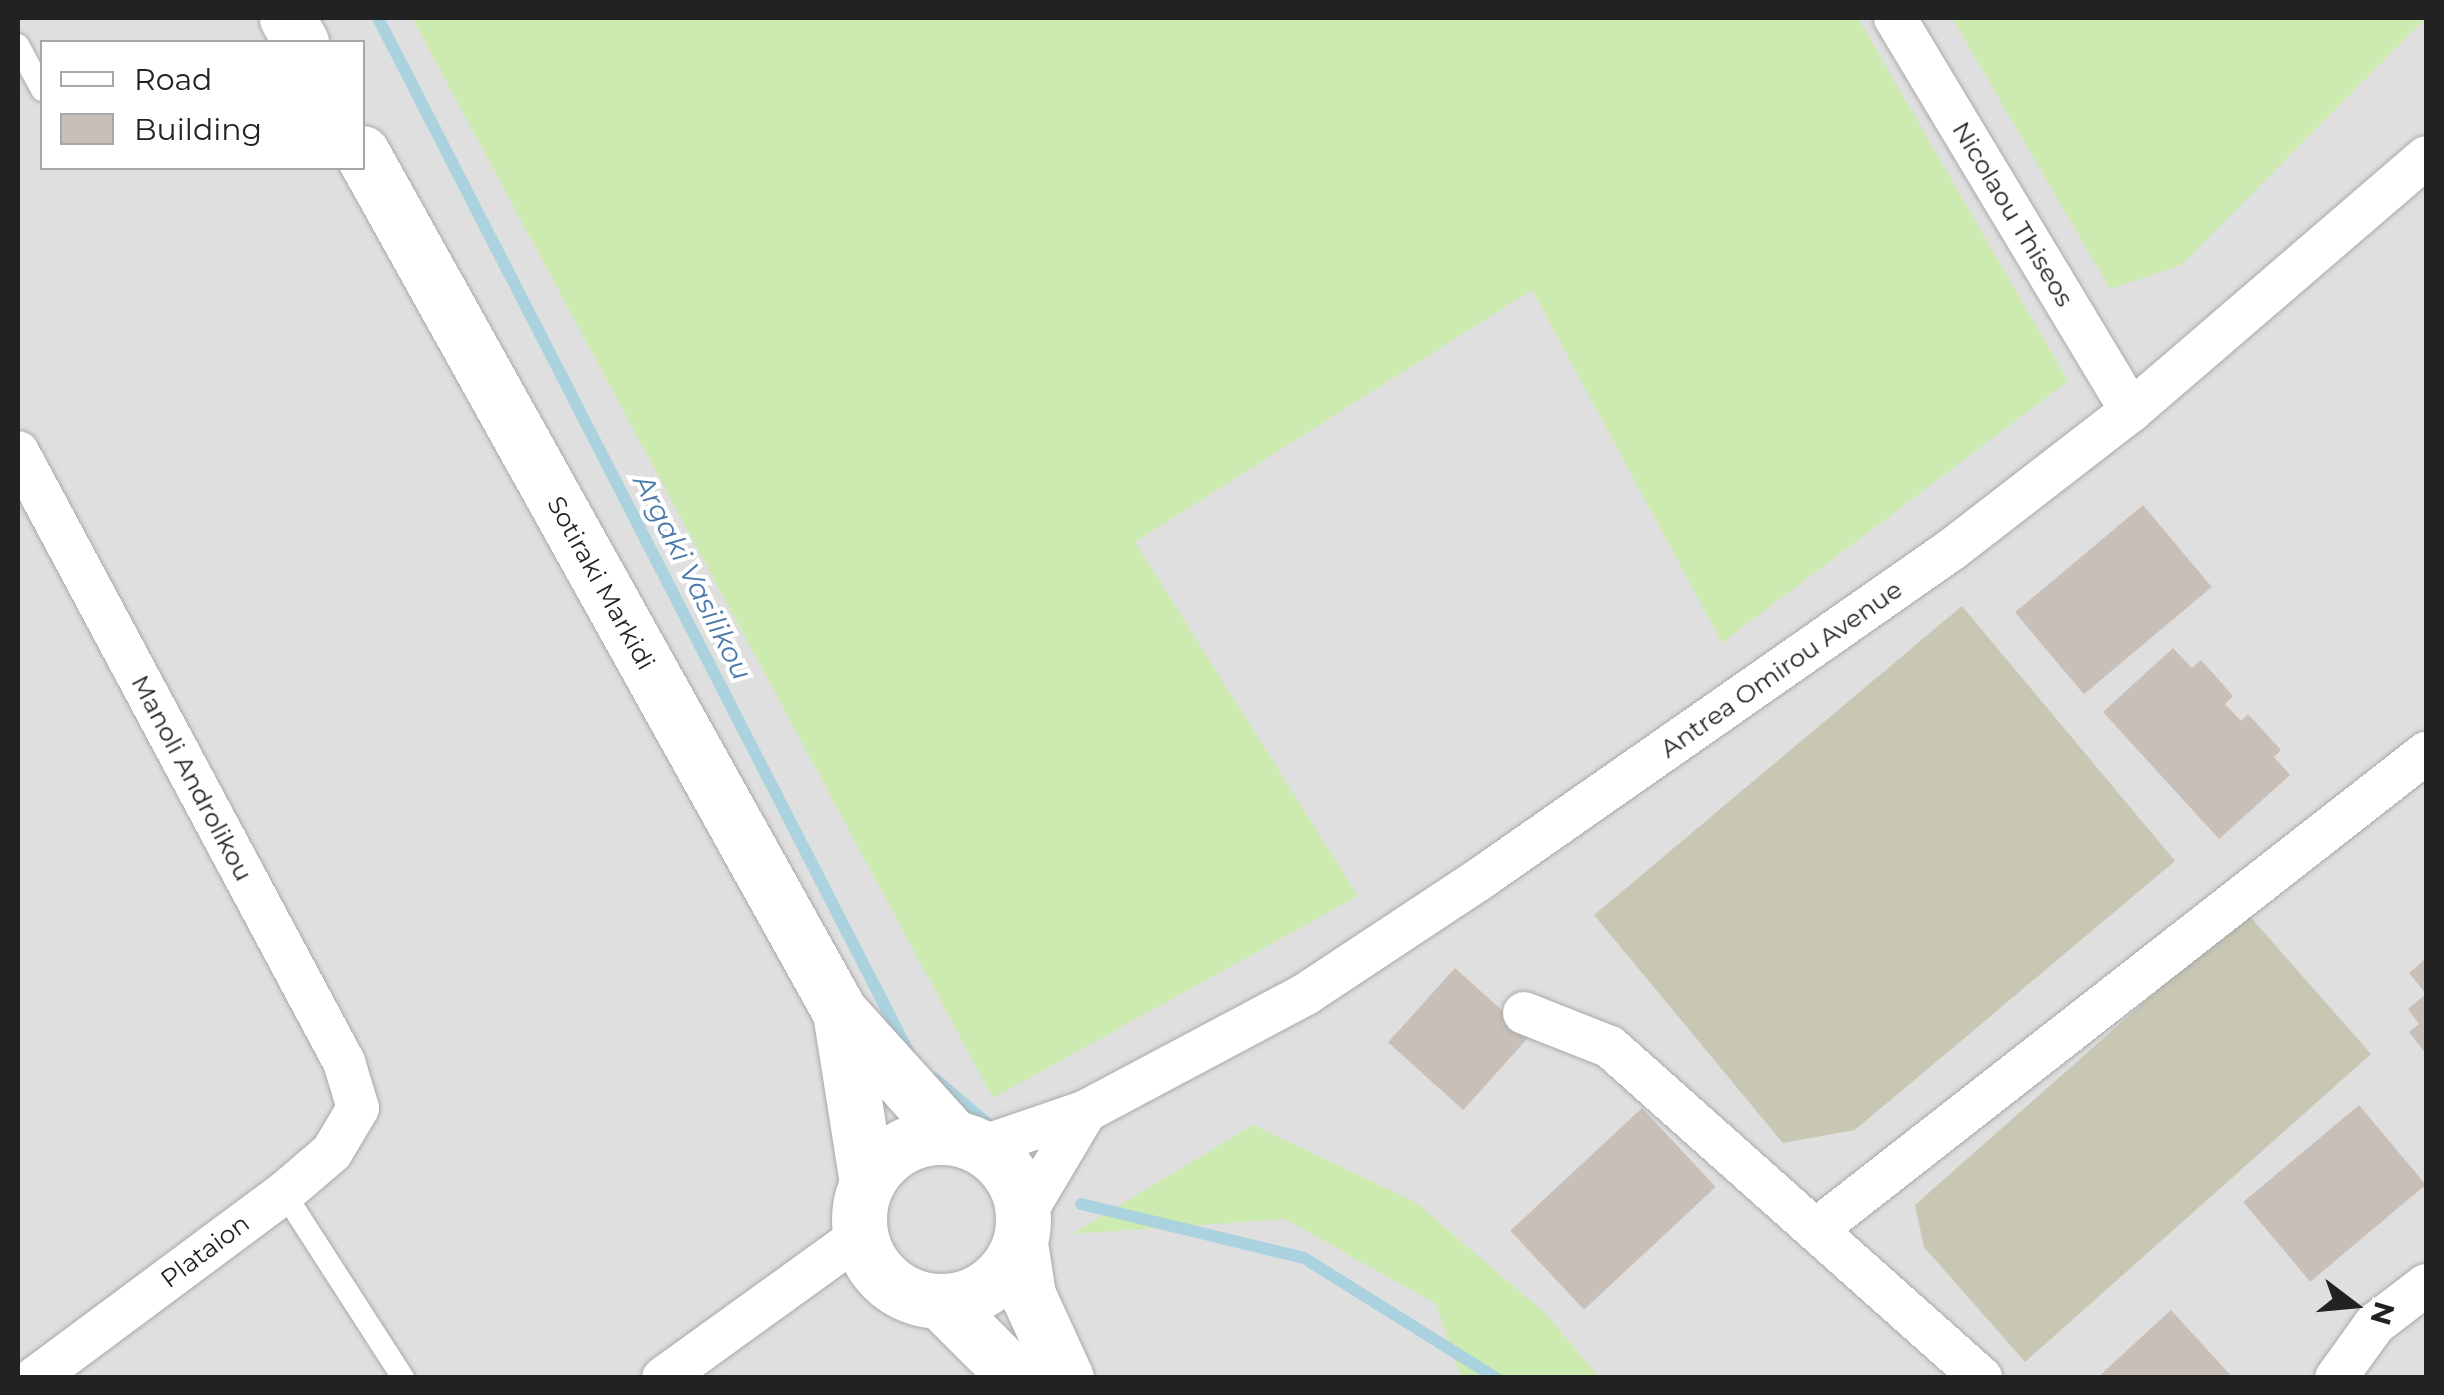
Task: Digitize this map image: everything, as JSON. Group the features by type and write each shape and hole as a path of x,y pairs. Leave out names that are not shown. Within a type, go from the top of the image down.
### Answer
{"street":[{"path":"287,18 300,40"},
{"name":"Nicolaou Thiseos","path":"1896,18 2131,411"},
{"name":"Antrea Omirou Avenue","path":"967,1142 1086,1111 1306,994 1484,876 1951,550 2131,411 2426,157"},
{"name":"Sotiraki Markidi","path":"365,158 840,1012 967,1142"},
{"name":"Manoli Androlikou","path":"18,452 344,1062 358,1108"},
{"path":"1818,1228 2426,753"},
{"name":"Sotiraki Markidi","path":"840,1012 867,1182"},
{"path":"1524,1013 1610,1047 1818,1228 1982,1378"},
{"name":"Plataion","path":"35,1378 284,1193 332,1152 358,1108"},
{"path":"941,1302 990,1286 1086,1111"},
{"path":"1017,1378 941,1302 889,1283 860,1236 867,1182 903,1146 967,1142 1004,1166 1022,1230 1028,1296 1066,1378"},
{"path":"663,1378 860,1236"},
{"path":"2336,1378 2375,1324 2426,1285"}],"lane":[{"path":"18,45 40,86"},
{"path":"284,1193 403,1378"}],"shaded area":[{"path":"18,18 2426,18 2426,1377 18,1377"},
{"path":"1962,606 2175,861 1855,1130 1783,1143 1594,915"},
{"path":"2246,912 2371,1054 2025,1362 1924,1247 1915,1205"}],"green space":[{"path":"412,18 1858,18 2068,381 1722,643 1532,290 1135,542 1358,896 993,1098"},
{"path":"1952,18 2426,18 2181,265 2110,289"},
{"path":"1253,1125 1415,1202 1545,1313 1599,1377 1461,1377 1436,1304 1285,1219 1072,1234"}],"building":[{"path":"2143,505 2212,587 2084,694 2015,612"},
{"path":"2173,648 2192,668 2201,660 2233,696 2225,704 2241,721 2248,714 2281,750 2274,757 2290,775 2219,839 2103,712"},
{"path":"2426,958 2426,994 2409,973"},
{"path":"1455,968 1530,1036 1463,1110 1388,1042"},
{"path":"2426,994 2426,1054 2409,1032 2419,1024 2408,1009"},
{"path":"2359,1105 2426,1185 2310,1282 2243,1202"},
{"path":"1642,1108 1716,1187 1584,1310 1510,1231"},
{"path":"2171,1310 2233,1378 2097,1378"}],"waterway":[{"name":"Argaki Vasilikou","path":"378,18 910,1055"},
{"name":"Argaki Vasilikou","path":"935,1079 996,1131"},
{"name":"Argaki Vasilikou","path":"1081,1204 1304,1258 1496,1378"}]}
